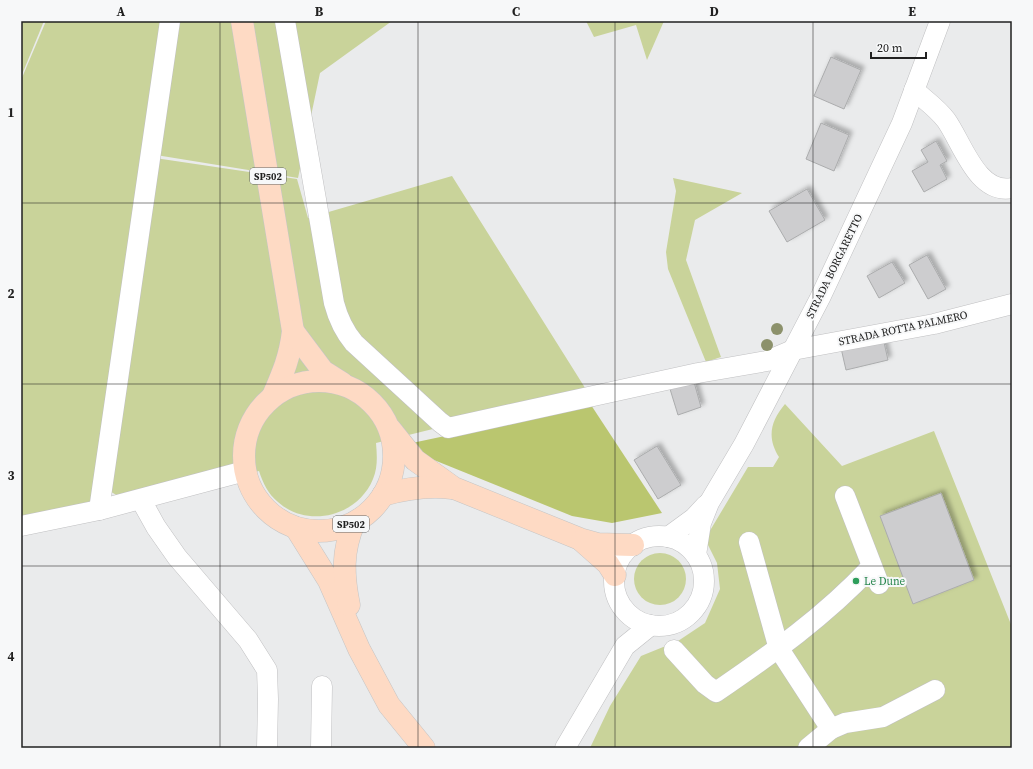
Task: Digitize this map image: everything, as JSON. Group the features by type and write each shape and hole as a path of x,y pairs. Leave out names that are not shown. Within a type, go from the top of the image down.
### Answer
{"main road":[{"name":"SP502","path":"242,21 293,331 291,350 286,368 273,396"},
{"name":"SP502","path":"293,331 323,371 363,395 377,408 387,424 392,438 394,453 392,475 383,495 371,511 354,523 336,530 316,532 296,528 278,519 263,506 251,490 245,471 244,450 248,429 258,411 273,396 286,388 300,383 316,381 331,382 346,386"},
{"path":"387,424 415,460 454,488 580,540 598,544 633,545"},
{"path":"383,495 415,487 434,486 454,488"},
{"name":"SP502","path":"354,523 346,545 344,572 359,649"},
{"name":"SP502","path":"296,528 329,581 359,649 389,705 424,748"},
{"path":"580,540 608,564 615,575"}],"street":[{"path":"99,510 170,21"},
{"name":"STRADA ROTTA PALMERO","path":"285,21 338,319 345,333 354,343 448,428 698,373 767,361 793,350 934,324 1012,304"},
{"name":"STRADA BORGARETTO","path":"696,555 701,523 709,503 744,444 793,350 902,123 940,21"},
{"path":"914,90 935,107 946,120 971,164 985,182 1005,190 1012,188"},
{"path":"21,526 141,500 245,471"},
{"path":"674,650 705,684 716,692 779,649 789,639 841,598 875,576 844,496"},
{"path":"141,500 156,526 177,557 248,640 267,670 268,699 266,748"},
{"name":"STRADA BORGARETTO","path":"668,537 694,518 709,503"},
{"path":"648,537 668,537 684,544 696,555 703,570 704,581 698,604 687,617 676,623 662,626 651,625 639,621 630,615 619,601 615,590 615,575 621,557 633,545 648,537"},
{"path":"749,542 779,649 831,729"},
{"path":"625,646 630,615"},
{"path":"565,748 625,646 651,625"},
{"path":"321,748 322,686"},
{"path":"808,748 831,729 849,722 883,717 935,690"}],"green space":[{"path":"21,21 44,21 21,77"},
{"path":"46,21 164,21 93,506 21,521 21,80"},
{"path":"175,21 392,21 320,73 298,178 156,155"},
{"path":"586,21 664,21 647,60 636,25 594,37"},
{"path":"155,158 297,179 308,218 452,176 587,391 376,443 376,470 366,492 356,502 344,510 331,514 317,516 303,515 290,510 271,495 264,484 259,471 141,500 118,496 108,490"},
{"path":"673,178 742,193 695,220 686,260 721,357 706,362 668,269 666,252 676,191"},
{"name":"Le Dune","path":"785,404 842,466 934,431 1012,627 1012,748 590,748 610,706 641,656 678,641 705,623 720,589 717,563 705,539 748,467 773,467 779,457 773,443 772,430 776,417"},
{"path":"591,405 662,513 612,523 572,516 429,458 412,443"},
{"path":"655,553 665,553 674,557 682,565 686,574 686,584 682,593 674,601 665,605 655,605 646,601 638,593 634,584 634,574 638,565 646,557"}],"building":[{"path":"831,57 861,70 844,109 814,96"},
{"path":"821,123 849,135 834,171 806,159"},
{"path":"936,141 947,161 940,165 947,179 924,192 912,171 928,162 921,150"},
{"path":"807,189 825,220 787,242 769,211"},
{"path":"927,255 946,289 928,299 909,265"},
{"path":"892,262 905,283 879,298 867,276"},
{"path":"883,338 888,360 846,370 841,348"},
{"path":"694,382 701,407 678,415 670,389"},
{"path":"657,446 681,485 658,499 634,460"},
{"path":"941,493 974,580 913,604 880,516"}],"place":[{"name":"Le Dune","path":"856,581"}]}
